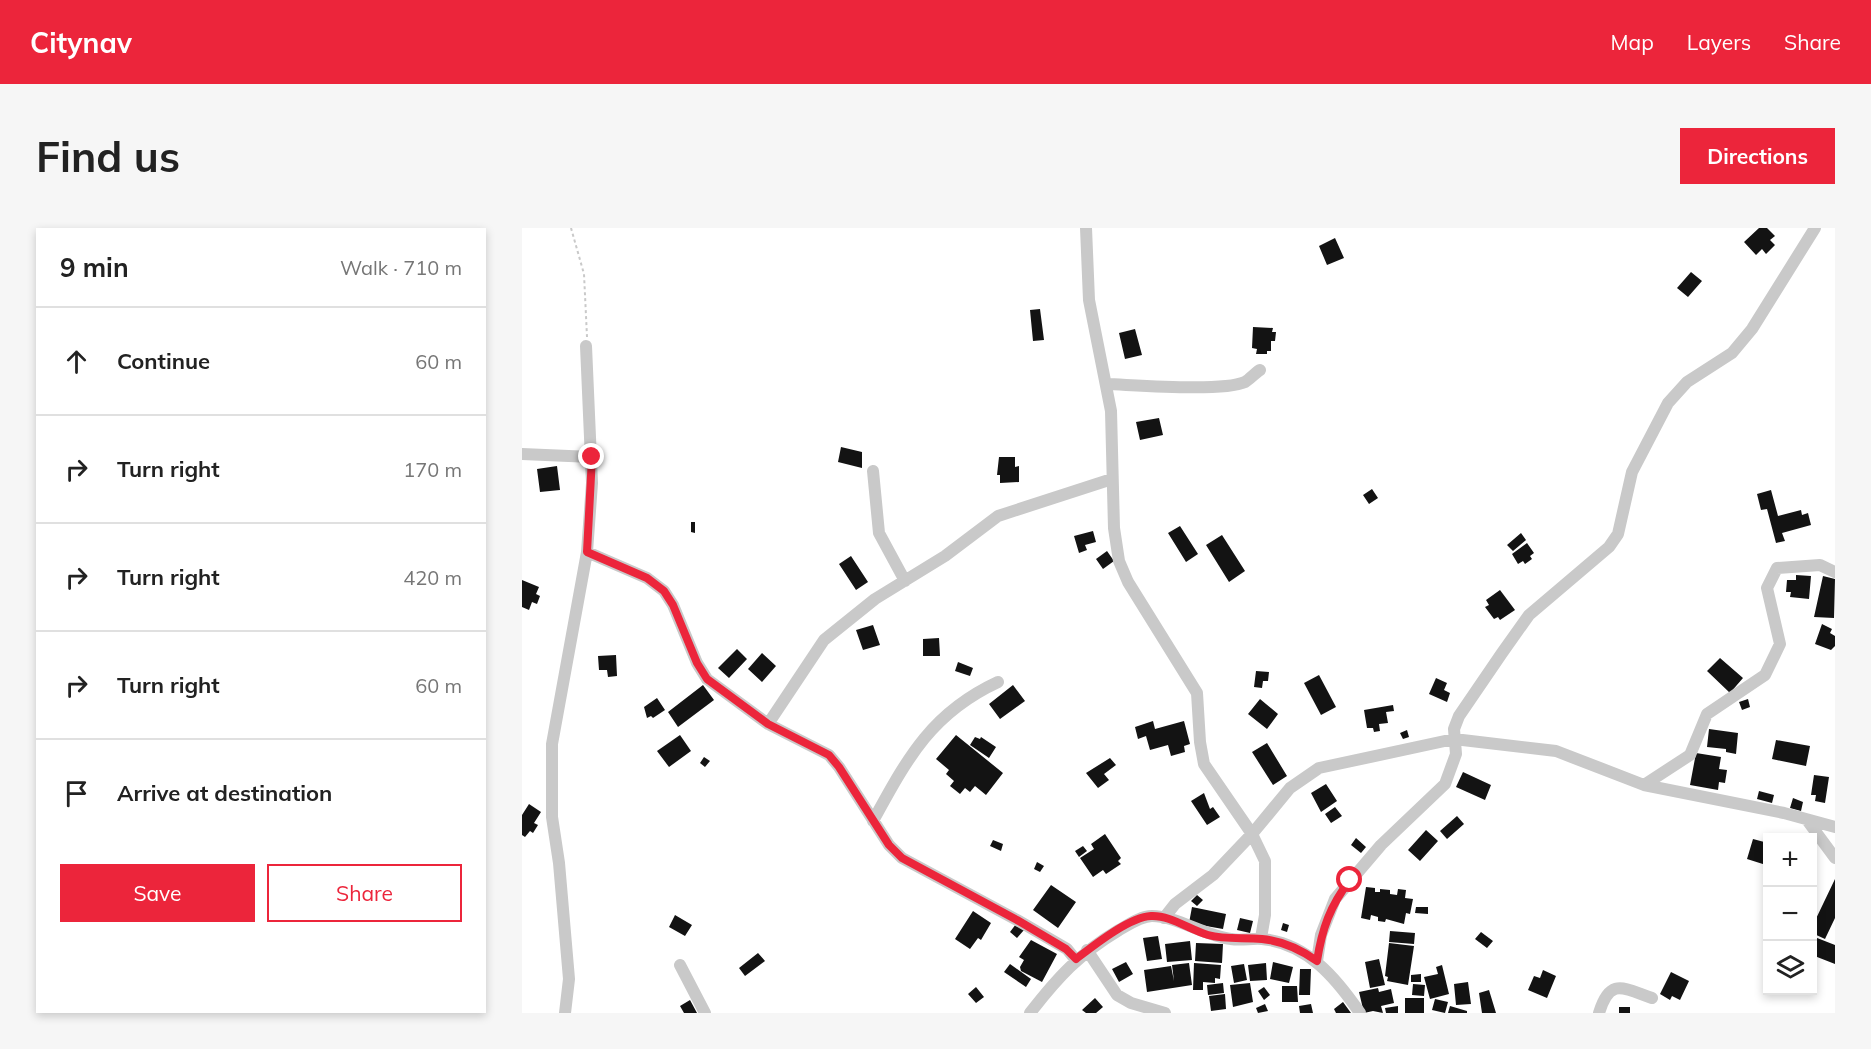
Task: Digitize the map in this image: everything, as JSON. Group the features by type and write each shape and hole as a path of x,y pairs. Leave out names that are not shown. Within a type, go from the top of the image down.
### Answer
{"street":[{"path":"1086,228 1089,300 1107,384 1114,528 1119,561 1144,609 1197,693 1200,742 1204,764 1252,834 1264,861 1265,915 1261,938"},
{"path":"1317,961 1321,935 1335,899 1381,845 1445,784 1456,754 1454,739 1459,716 1529,615 1609,547 1618,534 1632,472 1668,403 1687,382 1732,352 1752,329 1815,228"},
{"path":"565,1013 569,979 560,863 552,818 552,744 587,552 592,457 586,346"},
{"path":"1107,384 1232,385 1245,382 1260,370"},
{"path":"522,454 592,457"},
{"path":"873,471 879,533 905,580"},
{"path":"768,724 824,640 875,599 945,556 998,516 1112,479"},
{"path":"587,552 647,578 664,591 673,605 697,663 707,679 768,724 829,755 873,821 902,858 1017,920 1066,949 1076,959"},
{"path":"1644,784 1690,755 1707,714 1765,675 1780,644 1767,588 1777,567 1820,565 1835,572"},
{"path":"873,821 905,762 922,738 978,692 998,682"},
{"path":"1164,918 1175,904 1213,874 1252,834 1290,788 1319,768 1454,739 1556,751 1644,784 1835,827"},
{"path":"1807,820 1835,858"},
{"path":"1030,1013 1076,959 1087,950 1151,916 1164,918 1208,935 1233,940 1261,938 1282,942 1317,961 1347,993 1360,1013"},
{"path":"1087,950 1117,995 1131,1003 1165,1013"},
{"path":"680,965 705,1013"},
{"path":"1599,1013 1604,996 1611,989 1622,987 1652,998"}],"path":[{"path":"571,228 584,274 588,319 586,346"}],"building":[{"path":"1759,228 1767,228 1775,236 1770,240 1775,245 1766,254 1762,249 1756,255 1744,242"},
{"path":"1335,238 1344,258 1327,265 1319,246"},
{"path":"1691,272 1702,281 1688,297 1677,288"},
{"path":"1040,309 1044,340 1033,341 1030,310"},
{"path":"1253,327 1273,328 1272,332 1276,332 1275,341 1271,341 1271,351 1267,351 1267,354 1256,354 1257,349 1252,348"},
{"path":"1135,329 1142,355 1125,359 1119,333"},
{"path":"1159,418 1163,435 1140,440 1136,422"},
{"path":"841,447 862,452 862,468 838,462"},
{"path":"999,457 1015,457 1015,467 1019,466 1019,482 1000,483 1000,475 997,475"},
{"path":"557,466 560,490 540,492 537,469"},
{"path":"1372,489 1378,498 1369,504 1363,495"},
{"path":"1771,490 1778,516 1801,510 1802,515 1808,513 1811,525 1782,533 1785,541 1776,543 1767,509 1761,510 1757,494"},
{"path":"691,522 695,522 695,533 691,532"},
{"path":"1180,526 1198,554 1186,562 1168,533"},
{"path":"1093,531 1096,542 1085,545 1087,550 1079,553 1074,536"},
{"path":"1521,533 1526,540 1513,551 1507,545"},
{"path":"1222,535 1245,571 1229,582 1206,545"},
{"path":"1527,543 1534,553 1530,556 1532,559 1525,564 1523,561 1518,564 1512,554"},
{"path":"1107,551 1114,561 1103,569 1096,559"},
{"path":"851,556 868,582 856,590 839,564"},
{"path":"1796,575 1811,576 1809,599 1790,597 1791,592 1786,592 1787,580 1796,580"},
{"path":"1823,576 1835,579 1834,618 1814,617"},
{"path":"522,580 539,587 536,594 540,596 537,604 532,602 529,610 522,607"},
{"path":"1500,590 1515,610 1500,620 1498,617 1494,619 1485,607 1489,605 1486,600"},
{"path":"1822,624 1832,629 1830,633 1835,636 1835,646 1831,650 1815,644"},
{"path":"873,625 880,645 863,650 856,630"},
{"path":"939,638 940,656 923,656 923,639"},
{"path":"737,649 747,659 729,678 718,668"},
{"path":"762,653 776,666 762,682 748,669"},
{"path":"616,655 617,676 608,677 607,670 599,670 598,656"},
{"path":"1720,658 1743,678 1730,693 1707,671"},
{"path":"958,662 973,668 970,676 955,671"},
{"path":"1256,671 1269,672 1268,681 1263,681 1262,688 1254,687"},
{"path":"1319,675 1336,707 1321,715 1304,683"},
{"path":"1436,678 1447,683 1444,690 1450,693 1447,702 1429,694"},
{"path":"703,685 714,700 678,727 668,712"},
{"path":"1013,685 1025,701 1000,719 989,704"},
{"path":"657,698 665,710 653,718 651,716 647,718 644,707"},
{"path":"1260,699 1278,714 1267,729 1248,714"},
{"path":"1748,699 1750,707 1742,710 1739,702"},
{"path":"1393,705 1394,711 1386,712 1388,723 1379,724 1380,731 1374,732 1373,728 1367,728 1364,710"},
{"path":"1153,721 1155,729 1184,721 1190,744 1184,746 1185,752 1171,756 1168,745 1150,750 1146,736 1138,739 1135,727"},
{"path":"1709,729 1738,733 1736,754 1726,752 1726,749 1707,747"},
{"path":"1407,730 1409,737 1403,739 1400,733"},
{"path":"680,735 691,751 669,767 657,751"},
{"path":"956,735 1003,773 986,795 975,786 970,792 965,788 960,794 950,786 954,781 946,774 949,770 936,759"},
{"path":"975,737 980,739 981,737 996,747 989,758 970,745"},
{"path":"1776,740 1810,746 1806,766 1772,759"},
{"path":"1267,743 1287,776 1273,785 1252,752"},
{"path":"1696,753 1721,757 1719,769 1727,770 1725,783 1719,782 1718,790 1690,785"},
{"path":"704,757 710,761 705,767 700,763"},
{"path":"1110,758 1116,765 1104,774 1109,780 1098,788 1086,773"},
{"path":"1463,772 1491,785 1485,800 1456,787"},
{"path":"1814,775 1829,777 1825,803 1815,801 1816,795 1811,795"},
{"path":"1326,784 1337,801 1321,812 1311,793"},
{"path":"1759,791 1774,795 1772,803 1757,799"},
{"path":"1204,793 1210,809 1213,807 1220,817 1207,825 1191,801"},
{"path":"1793,798 1803,802 1801,811 1790,808"},
{"path":"529,804 541,812 534,823 538,825 533,833 530,831 525,837 522,835 522,815"},
{"path":"1335,807 1342,816 1331,823 1325,814"},
{"path":"1457,816 1464,824 1447,839 1440,831"},
{"path":"1426,830 1438,841 1420,861 1408,850"},
{"path":"1105,834 1121,858 1118,861 1121,864 1106,874 1103,870 1093,877 1080,858 1094,849 1091,844"},
{"path":"1356,838 1366,847 1361,853 1351,845"},
{"path":"1753,839 1763,842 1763,864 1747,859"},
{"path":"993,840 1003,844 1001,851 990,846"},
{"path":"1083,846 1087,851 1079,857 1075,851"},
{"path":"1037,862 1044,866 1040,872 1034,869"},
{"path":"1835,879 1835,918 1825,939 1817,935 1817,917"},
{"path":"1051,885 1076,902 1058,928 1033,910"},
{"path":"1366,887 1375,888 1375,892 1380,892 1380,889 1390,890 1390,894 1397,895 1398,889 1406,890 1405,898 1413,899 1410,914 1406,913 1404,924 1386,919 1385,922 1378,921 1378,917 1371,915 1370,920 1361,918"},
{"path":"1197,895 1203,900 1197,906 1191,901"},
{"path":"1192,907 1226,914 1223,929 1189,923"},
{"path":"1416,907 1428,907 1428,914 1415,913"},
{"path":"973,911 991,923 981,940 978,938 970,949 955,939"},
{"path":"675,915 692,925 685,936 669,927"},
{"path":"1240,918 1253,921 1250,933 1237,930"},
{"path":"1283,923 1289,925 1287,932 1281,930"},
{"path":"1016,924 1024,930 1017,938 1010,932"},
{"path":"1390,931 1415,933 1414,944 1389,942"},
{"path":"1481,932 1493,941 1487,948 1475,939"},
{"path":"1158,936 1162,959 1147,961 1143,938"},
{"path":"1817,938 1835,945 1835,964 1817,957"},
{"path":"1031,940 1057,954 1042,982 1021,971 1020,967 1024,960 1019,957"},
{"path":"1190,941 1192,960 1167,962 1165,944"},
{"path":"1196,943 1223,944 1222,963 1195,961"},
{"path":"1389,943 1414,946 1408,985 1387,981 1388,977 1385,976"},
{"path":"758,953 765,961 745,976 739,968"},
{"path":"1379,959 1385,985 1370,988 1365,962"},
{"path":"1126,962 1133,974 1119,982 1112,969"},
{"path":"1273,962 1293,967 1289,983 1270,979"},
{"path":"1189,963 1192,985 1147,992 1144,970 1171,966 1174,981 1172,965"},
{"path":"1194,963 1221,965 1220,979 1215,978 1215,983 1203,982 1203,990 1193,990"},
{"path":"1266,963 1267,980 1250,981 1248,965"},
{"path":"1010,964 1031,979 1026,987 1004,972"},
{"path":"1244,964 1247,980 1234,983 1231,966"},
{"path":"1442,965 1449,994 1430,999 1424,977 1438,974 1436,967"},
{"path":"1300,969 1311,969 1310,995 1299,995"},
{"path":"1543,970 1556,976 1547,998 1528,990 1534,976 1540,978"},
{"path":"1671,972 1689,981 1680,1000 1672,996 1670,1000 1660,994"},
{"path":"1421,974 1421,982 1411,982 1411,975"},
{"path":"1468,982 1471,1004 1456,1005 1454,984"},
{"path":"1223,983 1224,993 1208,995 1207,985"},
{"path":"1250,983 1253,1002 1233,1007 1230,985"},
{"path":"1413,984 1425,985 1424,996 1412,995"},
{"path":"1282,986 1297,986 1298,1002 1282,1002"},
{"path":"976,987 984,997 976,1003 968,994"},
{"path":"1264,987 1270,995 1264,1000 1258,991"},
{"path":"1378,988 1379,992 1391,989 1394,1003 1381,1006 1383,1013 1373,1011 1364,1013 1359,992"},
{"path":"1489,990 1496,1013 1482,1013 1479,993"},
{"path":"1225,994 1226,1009 1211,1011 1209,996"},
{"path":"1095,998 1103,1007 1096,1013 1086,1013 1082,1010"},
{"path":"1405,998 1424,998 1424,1013 1405,1013"},
{"path":"1435,999 1448,1002 1445,1013 1432,1010"},
{"path":"690,1000 697,1013 684,1013 680,1006"},
{"path":"1343,1002 1351,1013 1336,1013 1334,1009"},
{"path":"1265,1004 1268,1011 1258,1013 1256,1008"},
{"path":"1311,1004 1313,1013 1300,1013 1299,1006"},
{"path":"1398,1006 1398,1013 1386,1013 1385,1008"},
{"path":"1450,1006 1467,1011 1467,1013 1448,1013"},
{"path":"1619,1007 1630,1007 1630,1013 1619,1013"}],"route":[{"path":"592,457 587,552 647,578 664,591 673,605 697,663 707,679 768,724 829,755 889,845 902,858 1017,920 1066,949 1076,959 1127,925 1151,916 1164,918 1208,935 1233,940 1261,938 1282,942 1317,961 1327,915 1335,899 1350,880"}]}
